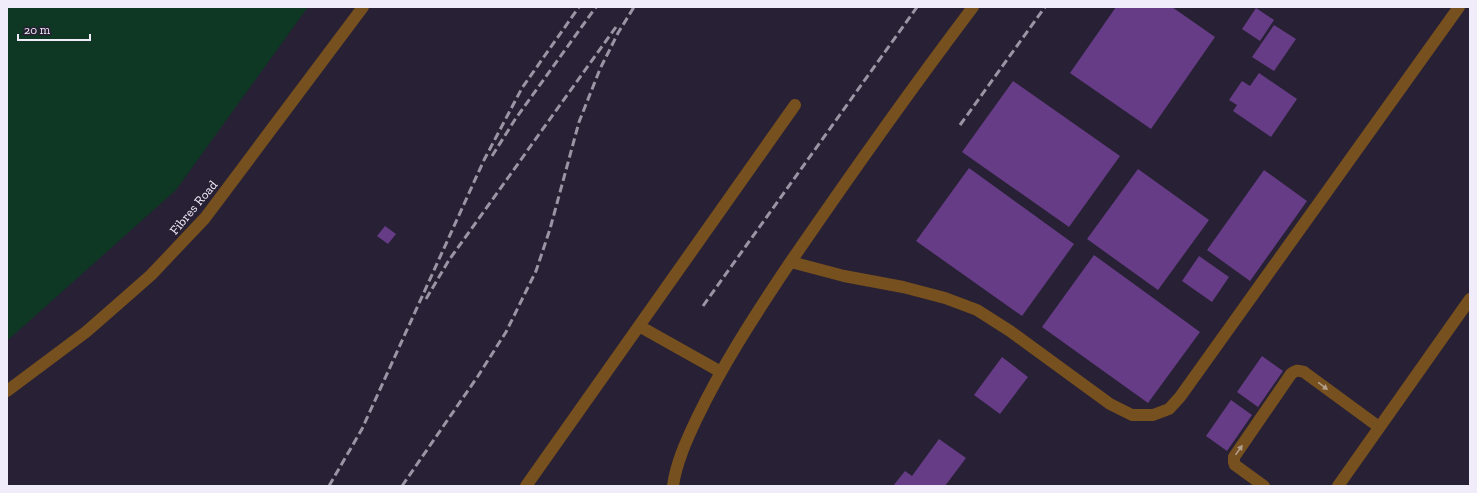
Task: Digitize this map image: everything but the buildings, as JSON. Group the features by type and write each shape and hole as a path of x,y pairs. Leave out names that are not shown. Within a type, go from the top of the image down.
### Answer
{"street":[{"name":"Fibres Road","path":"7,391 86,332 107,314 151,275 205,218 363,7"},
{"path":"674,486 675,475 689,434 713,384 750,323 824,212 973,7"},
{"path":"791,262 844,276 903,287 945,298 977,310 1010,331 1110,404 1132,415 1154,415 1169,409 1190,384 1459,7"},
{"path":"526,486 795,105"},
{"path":"1338,486 1470,299"},
{"path":"639,326 720,372"},
{"path":"1264,486 1235,465 1234,457 1291,374 1295,371 1299,370 1304,372 1379,427"}],"green space":[{"path":"7,7 308,7 176,190 7,341"}],"railway":[{"path":"329,486 362,429 484,160 522,88 579,7"},
{"path":"492,156 516,118 596,7"},
{"path":"402,486 478,376 506,332 536,271 550,229 579,122 600,69 618,33 634,7"},
{"path":"703,306 917,7"},
{"path":"960,125 1045,7"},
{"path":"426,299 449,260 616,27"}]}
